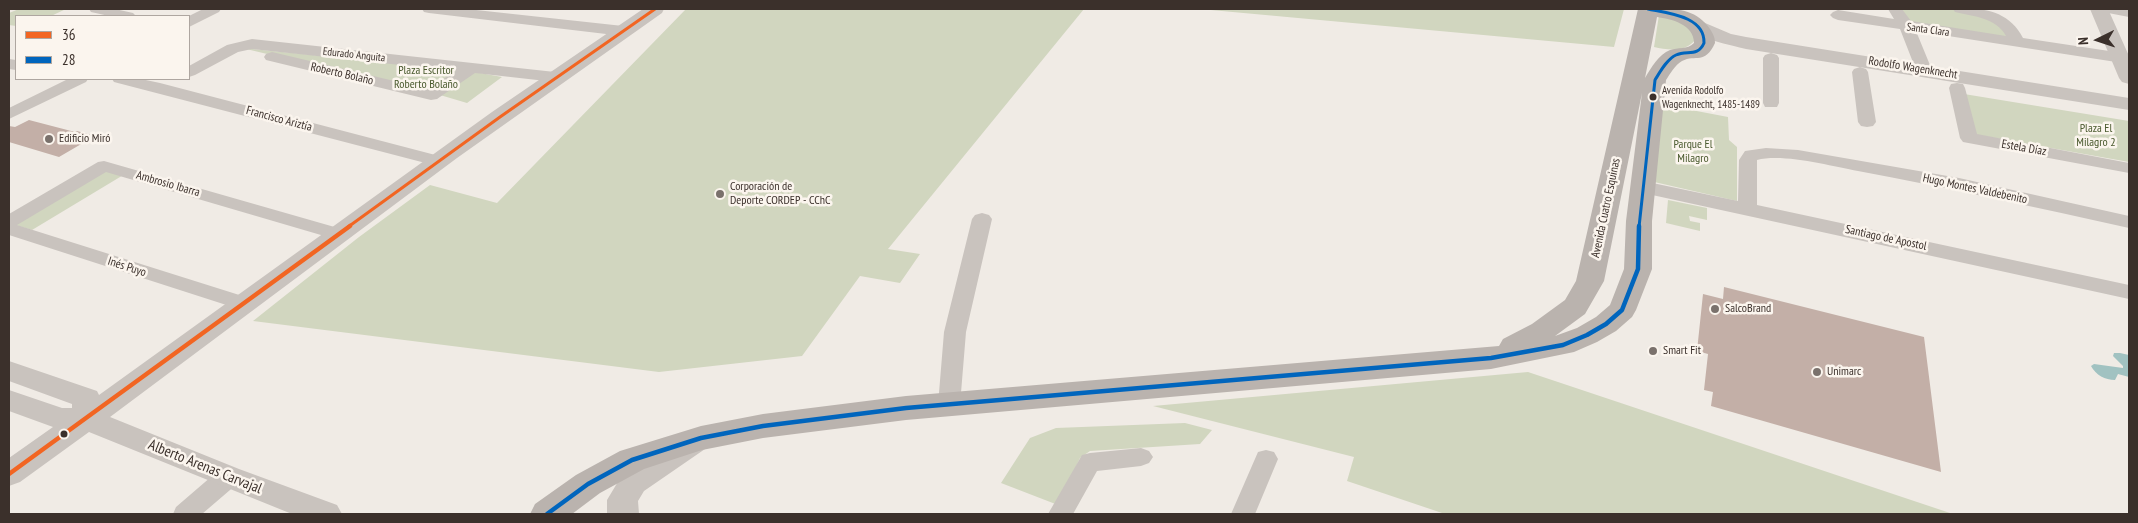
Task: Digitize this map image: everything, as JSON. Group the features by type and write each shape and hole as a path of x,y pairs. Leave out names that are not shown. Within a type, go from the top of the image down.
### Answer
{"main road":[{"path":"1639,47 1676,55 1699,50 1704,45 1704,36 1698,26 1675,12 1648,9"},
{"name":"Avenida Cuatro Esquinas","path":"1491,358 1542,331 1575,307 1590,282 1648,9"},
{"name":"Avenida Cuatro Esquinas","path":"547,514 588,484 632,460 700,438 773,425 949,405 1491,358 1563,345 1587,335 1606,324 1622,310 1638,269 1639,221 1655,80 1662,68 1676,55"}],"street":[{"path":"96,9 123,15"},
{"path":"190,21 214,9"},
{"path":"438,9 623,31"},
{"path":"528,20 541,9"},
{"path":"9,474 555,77 655,9"},
{"path":"1894,9 1907,27 1924,70"},
{"path":"1960,9 1996,18 2010,28 2017,42"},
{"path":"2099,9 2125,58 2129,78"},
{"path":"2108,9 2129,13"},
{"name":"Santa Clara","path":"1838,15 1907,27 2125,58"},
{"name":"Rodolfo Wagenknecht","path":"1698,26 1725,38 1746,43 2129,104"},
{"name":"Edurado Anguita","path":"190,71 233,48 252,44 555,77"},
{"name":"Roberto Bolaño","path":"233,48 432,95 472,68"},
{"name":"Rodolfo Wagenknecht","path":"1699,50 1771,58 2129,116"},
{"path":"1771,58 1771,102"},
{"path":"1860,72 1867,122"},
{"path":"9,114 78,80"},
{"name":"Francisco Ariztía","path":"124,80 437,162"},
{"path":"160,88 174,80"},
{"name":"Estela Díaz","path":"1958,88 1969,138 2129,168"},
{"name":"Hugo Montes Valdebenito","path":"1747,209 1748,160 1751,155 1766,159 1808,162 1821,160 1844,163 1959,184 2129,222"},
{"name":"Ambrosio Ibarra","path":"9,222 104,166 338,234"},
{"name":"Santiago de Apostol","path":"1643,186 1983,258 2129,292"},
{"path":"949,405 955,332 982,219"},
{"name":"Inés Puyo","path":"9,229 245,304"},
{"path":"9,371 87,398 86,419"},
{"name":"Alberto Arenas Carvajal","path":"9,400 61,419 86,419 228,477 326,514"},
{"path":"623,514 622,500 633,483 680,454 700,438"},
{"path":"1060,514 1090,462 1141,457"},
{"path":"1243,514 1266,459"},
{"path":"185,514 228,477"}],"green space":[{"path":"19,9 66,9 53,15 15,15 15,26 9,25 9,13"},
{"name":"Corporación de Deporte CORDEP - CChC","path":"686,9 1084,9 888,249 920,254 900,283 860,276 802,356 659,372 253,321 359,237 430,185 497,203"},
{"path":"1200,9 1624,9 1614,47"},
{"path":"1899,9 1947,9 1971,12 1995,21 2011,39 1910,25"},
{"path":"1659,15 1673,18 1692,29 1695,40 1686,47 1676,50 1654,47"},
{"name":"Plaza Escritor Roberto Bolaño","path":"242,48 466,70 431,93"},
{"name":"Plaza Escritor Roberto Bolaño","path":"475,72 502,77 467,103 440,95"},
{"name":"Plaza El Milagro 2","path":"1964,94 2129,121 2129,162 1978,135 1972,132"},
{"name":"Parque El Milagro","path":"1660,104 1728,117 1729,140 1737,147 1737,201 1650,181"},
{"path":"105,168 125,174 32,230 12,224"},
{"path":"1668,200 1707,208 1707,220 1689,216 1690,221 1700,223 1700,231 1666,223"},
{"path":"1528,372 1953,514 1445,514 1347,481 1354,457 1153,406"},
{"path":"1185,423 1212,430 1200,444 1090,451 1080,458 1058,505 1001,483 1030,438 1056,428"}],"water":[{"path":"2114,353 2129,355 2129,377 2118,374 2115,380 2108,379 2098,374 2091,366 2094,364 2123,368 2113,356"}],"building":[{"name":"Edificio Miró","path":"29,120 95,136 59,157 9,142 9,126 15,127"},
{"name":"Unimarc","path":"1724,287 1924,337 1941,472 1711,406 1713,392 1704,390 1708,354 1697,351 1703,294 1723,299"}],"transit line":[{"name":"36","path":"9,474 500,117 655,9"},
{"name":"28","path":"547,514 588,484 632,460 701,438 763,426 906,408 1491,358 1563,345 1587,335 1606,324 1622,310 1638,269 1639,221 1655,80 1662,68 1676,55 1696,52 1704,43 1703,34 1689,20 1674,14 1648,9"}],"place":[{"name":"Avenida Rodolfo Wagenknecht, 1485-1489","path":"1653,97"},
{"name":"Edificio Miró","path":"49,139"},
{"name":"Corporación de Deporte CORDEP - CChC","path":"720,194"},
{"name":"SalcoBrand","path":"1715,309"},
{"name":"Smart Fit","path":"1653,351"},
{"name":"Unimarc","path":"1817,372"}]}
